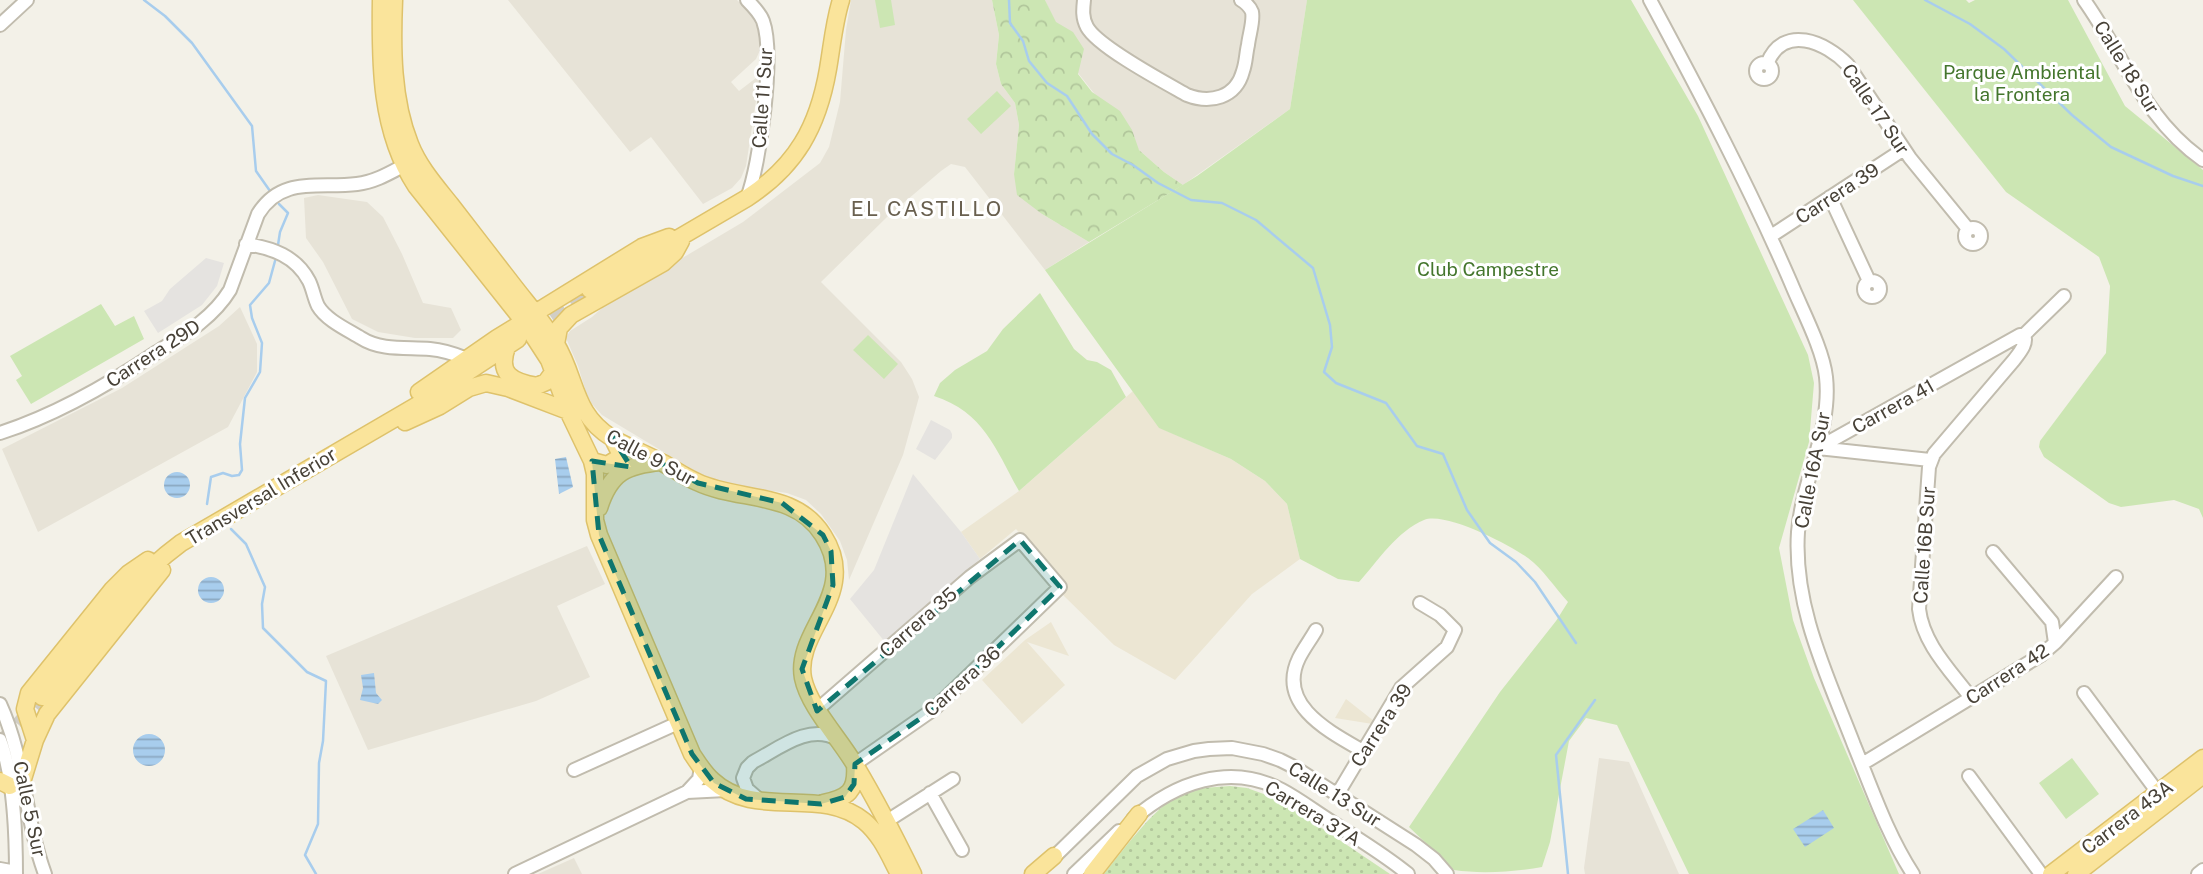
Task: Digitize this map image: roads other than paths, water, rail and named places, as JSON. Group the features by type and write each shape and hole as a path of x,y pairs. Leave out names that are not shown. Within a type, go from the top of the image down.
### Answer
{"main road":[{"path":"380,0 383,81 389,126 403,154"},
{"path":"394,0 394,66 403,154"},
{"path":"590,290 747,198 778,176 809,132 818,109 841,0"},
{"name":"Calle 9 Sur","path":"403,154 426,173 530,318 556,344 583,410 590,420 612,437 705,485 782,503 799,511 813,522 823,535 831,551 833,585 827,607 804,655 804,681 818,709 855,764 913,874"},
{"path":"568,411 508,388 485,383 469,388 423,415 401,423 386,424 393,409 514,327 642,247 663,238 682,237"},
{"path":"556,344 559,328 571,314 663,262 675,253 682,237"},
{"name":"Calle 9 Sur","path":"530,318 554,371 568,411 592,461 595,474 596,520 607,557 692,754 714,783 746,799 821,804 849,812 865,822 884,844 899,874"},
{"name":"Transversal Inferior","path":"42,697 134,584 181,543 386,424 512,343 503,368 511,377 537,386 546,382 554,371"},
{"path":"592,461 607,465 617,459 620,453 612,437"},
{"path":"596,520 603,496 615,477 631,466 661,462"},
{"path":"11,782 35,740 52,706 163,569 165,555 149,559 129,573 112,590 29,693 25,709 35,740"},
{"name":"Carrera 43A","path":"2051,874 2203,758"},
{"path":"821,804 845,797 851,790 856,777 855,764"},
{"name":"Carrera 43A","path":"2076,874 2203,775"},
{"path":"1092,874 1139,814"},
{"path":"1033,874 1055,856"}],"street":[{"path":"0,25 27,0"},
{"name":"Calle 11 Sur","path":"747,0 762,19 768,57 757,161 747,198"},
{"path":"1084,0 1084,20 1088,29 1105,45 1198,100 1221,98 1231,91 1243,74 1252,17 1245,4"},
{"name":"Calle 16A Sur","path":"1650,0 1707,105 1771,236 1817,345 1826,376 1825,408 1818,448 1803,495 1798,533 1799,567 1810,629 1891,836 1913,874"},
{"name":"Calle 18 Sur","path":"2084,0 2154,113 2203,160"},
{"name":"Calle 17 Sur","path":"1767,64 1771,53 1786,43 1809,40 1829,48 1848,65 1904,149 1968,229"},
{"name":"Carrera 39","path":"1771,236 1904,149"},
{"name":"Carrera 29D","path":"0,433 61,408 118,378 196,327 224,300 264,204 284,190 371,182 403,154"},
{"name":"Calle 11 Sur","path":"757,161 778,176"},
{"path":"1830,197 1869,281"},
{"path":"246,244 265,247 292,260 307,277 318,306 324,313 365,341 395,347 431,349 467,359"},
{"name":"Carrera 41","path":"1818,448 2024,335 2064,296"},
{"name":"Carrera 41","path":"1818,448 1930,460 2014,360 2024,346 2024,335"},
{"name":"Calle 16B Sur","path":"1930,460 1920,621 1924,634 1971,698"},
{"name":"Carrera 35","path":"818,709 970,577 1020,540 1060,587"},
{"name":"Carrera 42","path":"1862,764 2041,655 2055,643 2052,622 1993,552"},
{"path":"2055,643 2116,577"},
{"name":"Carrera 36","path":"855,764 943,702 1060,587"},
{"name":"Carrera 39","path":"1337,795 1401,688 1447,646 1455,630 1440,615 1419,603"},
{"path":"1316,629 1298,659 1295,671 1297,695 1310,717 1363,751"},
{"path":"2084,693 2159,794"},
{"name":"Calle 5 Sur","path":"0,704 14,740 11,782 16,873"},
{"path":"574,770 678,723"},
{"path":"763,802 747,789 743,778 753,762 807,734 828,734 840,741"},
{"name":"Calle 5 Sur","path":"0,740 11,782 32,832 45,874"},
{"name":"Calle 13 Sur","path":"1055,856 1137,776 1167,759 1194,751 1232,748 1263,754 1294,766 1416,845 1447,874"},
{"path":"515,874 687,792 699,779 701,767"},
{"path":"1969,776 2041,874"},
{"name":"Carrera 37A","path":"1074,874 1157,799 1192,783 1234,777 1259,780 1282,790 1408,874"},
{"path":"887,821 953,779"},
{"path":"687,792 726,790"},
{"path":"930,793 962,850"},
{"path":"1040,874 1055,856"},
{"path":"0,869 16,873"},
{"path":"2198,874 2203,870"}],"water":[{"path":"566,457 573,487 559,494 555,459"},
{"path":"177,472 186,476 190,485 186,494 177,498 168,494 164,485 168,476"},
{"path":"211,577 220,581 224,590 220,599 211,603 202,599 198,590 202,581"},
{"path":"374,673 376,693 382,700 378,704 360,700 363,688 361,675"},
{"path":"149,734 160,739 165,750 160,761 149,766 138,761 133,750 138,739"},
{"path":"1823,810 1834,828 1805,847 1793,829"}],"waterway":[{"path":"144,0 192,43 252,126 256,171 270,191"},
{"path":"1009,0 1010,23 1023,41 1029,61 1047,83 1067,96 1092,134 1112,154 1191,200 1222,203 1256,220 1313,268 1330,325 1332,347 1324,372 1336,383 1386,403 1417,446 1443,454 1467,510 1490,543 1516,562 1535,582 1576,643"},
{"path":"1925,0 1970,24 2004,49 2072,115 2111,147 2173,176 2203,186"},
{"path":"278,245 288,213 279,204"},
{"path":"207,504 211,477 223,473 239,475 242,470 240,444 245,398 260,372 262,343 250,305 269,283 275,261"},
{"path":"231,529 246,544 265,587 262,604 263,628 307,672 326,681 323,741 319,763 318,824 305,855 316,874"},
{"path":"1568,874 1556,755 1595,700"}],"tunnel":[{"path":"531,330 590,290"},
{"path":"2,742 42,697"}],"district":[{"name":"EL CASTILLO","path":"927,209"}],"park label":[{"name":"Parque Ambiental la Frontera","path":"2022,83"},
{"name":"Club Campestre","path":"1488,269"}]}
